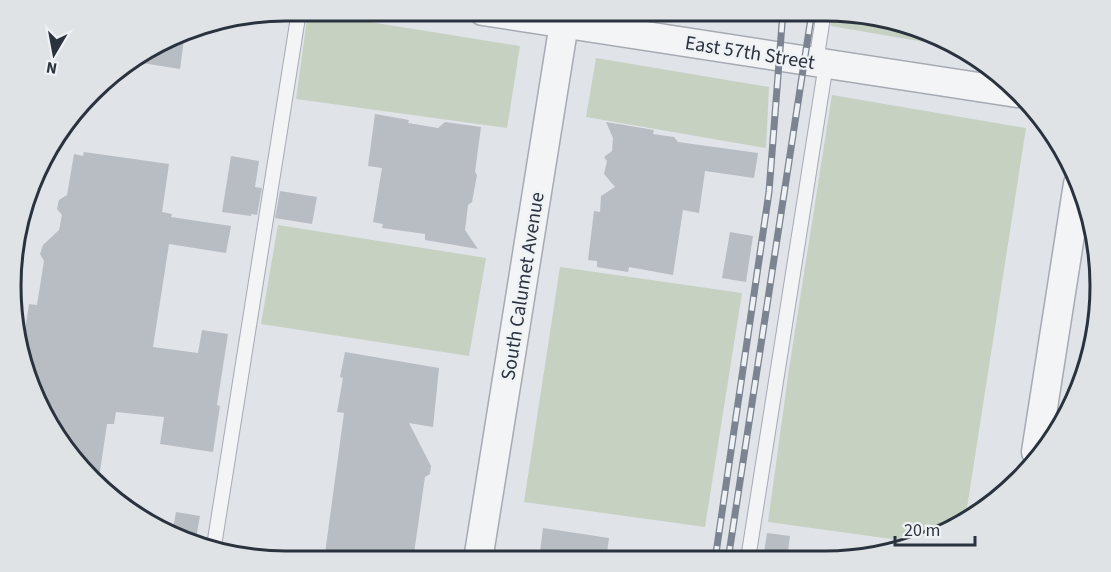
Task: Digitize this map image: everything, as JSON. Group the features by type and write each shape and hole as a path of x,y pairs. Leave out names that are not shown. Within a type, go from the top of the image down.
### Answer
{"street":[{"name":"South Calumet Avenue","path":"479,551 564,21"},
{"name":"East 57th Street","path":"587,21 821,63 1004,91"},
{"path":"1037,444 1076,200"}],"lane":[{"path":"215,541 297,21"},
{"path":"749,551 821,63 823,21"}],"green space":[{"path":"307,21 364,21 520,46 507,128 296,99"},
{"path":"832,21 860,23 894,30 931,43 831,26"},
{"path":"596,58 769,87 766,148 586,117"},
{"path":"832,95 1026,128 967,509 942,524 900,540 768,522 789,369"},
{"path":"278,225 486,258 469,356 261,324"},
{"path":"560,267 742,293 705,527 524,502"},
{"path":"1089,306 1088,321 1081,355"}],"building":[{"path":"184,42 180,69 143,63"},
{"path":"375,114 438,128 445,122 481,127 475,172 477,175 472,202 468,205 465,230 478,249 425,240 425,234 382,228 383,224 373,222 382,168 368,166"},
{"path":"606,122 654,130 653,134 674,137 678,142 758,153 754,178 705,171 699,213 683,210 673,275 629,267 628,272 597,267 597,261 588,260 594,211 600,212 601,196 615,187 604,174 607,161 604,157 612,151 613,138"},
{"path":"84,152 169,164 162,212 172,214 171,217 231,226 226,253 169,244 153,347 198,353 202,330 228,334 217,405 220,406 213,452 160,444 164,417 116,412 114,424 107,424 100,474 76,447 48,403 35,371 25,331 29,304 37,305 44,261 40,254 43,245 59,230 62,215 57,209 59,200 67,195 74,154 83,156"},
{"path":"231,156 259,161 255,187 262,188 257,215 222,212"},
{"path":"280,191 317,197 312,224 275,218"},
{"path":"730,232 753,236 746,282 722,278"},
{"path":"345,352 439,368 433,427 409,423 431,466 430,474 425,477 414,551 325,551 344,413 337,412 343,378 340,377"},
{"path":"176,512 200,516 196,535 173,526"},
{"path":"543,528 609,538 607,551 540,551"},
{"path":"767,533 790,536 788,551 764,551"}],"railway":[{"path":"716,551 769,192 782,21"},
{"path":"729,551 810,21"}]}
